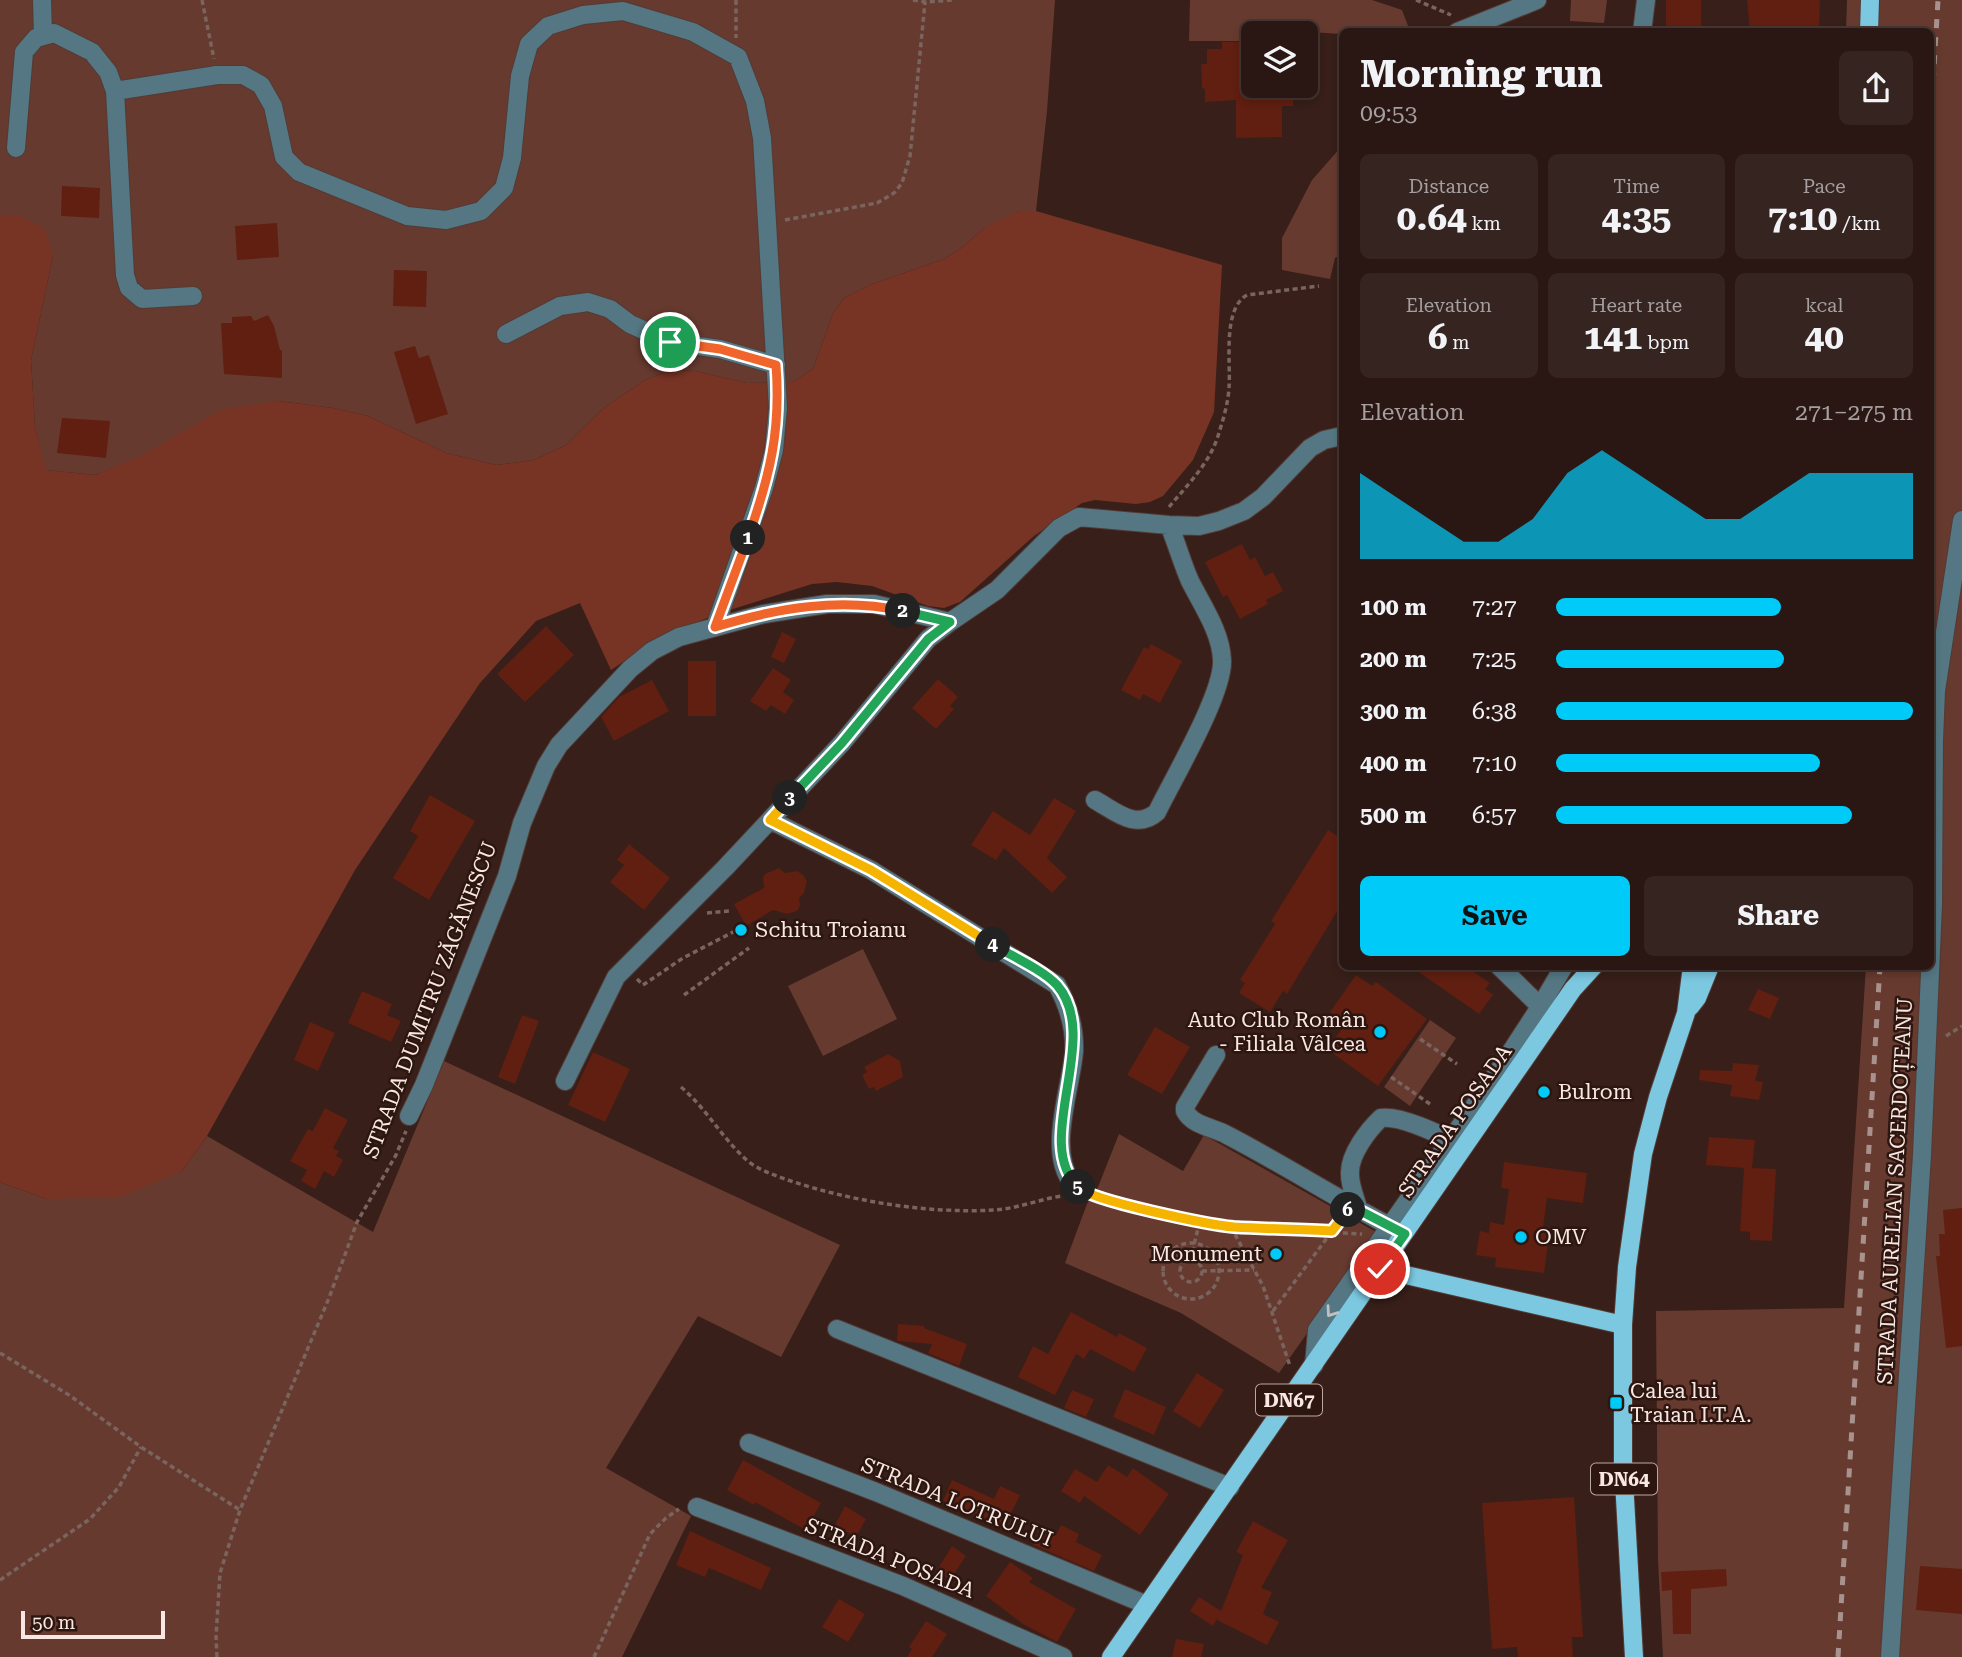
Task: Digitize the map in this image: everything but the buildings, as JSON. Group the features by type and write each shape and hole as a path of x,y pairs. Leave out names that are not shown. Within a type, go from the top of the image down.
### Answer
{"main road":[{"path":"1869,28 1870,0"},
{"name":"STRADA POSADA","path":"1573,989 1579,970"},
{"name":"STRADA POSADA","path":"1111,1657 1380,1269 1398,1230 1547,1013 1590,970"},
{"name":"DN64","path":"1634,1657 1623,1463 1623,1325 1626,1267 1643,1154 1658,1097 1686,1013 1691,970"},
{"name":"DN64","path":"1686,1013 1697,998 1708,970"},
{"path":"1380,1269 1623,1325"}],"street":[{"path":"42,0 43,36"},
{"path":"1467,28 1537,0"},
{"path":"1642,28 1646,0"},
{"path":"115,91 217,75 243,75 261,85 273,106 284,157 299,172 407,216 446,220 481,211 504,188 512,158 520,76 530,44 548,26 583,15 623,11 693,32 737,57 755,101 762,138 778,408 774,450 752,526 715,627"},
{"path":"16,148 24,52 36,38 54,33 92,52 108,72 115,91 125,275 129,288 142,299 193,296"},
{"path":"506,334 560,306 588,302 610,309 630,324 670,342 720,349 776,365"},
{"path":"565,1081 616,977 842,743 928,639 997,590 1059,528 1079,517 1199,526 1219,521 1244,511 1280,481 1310,448 1324,440 1339,437"},
{"name":"STRADA AURELIAN SACERDOȚEANU","path":"1934,740 1936,691 1962,520"},
{"path":"1095,800 1137,822 1149,819 1157,812 1208,710 1222,672 1223,658 1215,632 1161,524"},
{"name":"STRADA DUMITRU ZĂGĂNESCU","path":"409,1116 425,1085 507,876 522,823 546,766 559,745 630,669 653,651 679,637 764,614 852,603 874,604 950,622"},
{"path":"773,816 871,870 1056,985 1065,999 1071,1020 1074,1052 1064,1110 1062,1156 1070,1180 1083,1192"},
{"path":"1503,970 1547,1013 1563,970"},
{"name":"STRADA AURELIAN SACERDOȚEANU","path":"1890,1657 1922,1155 1930,970"},
{"path":"1216,1055 1185,1107 1192,1120 1233,1138 1355,1209 1398,1230 1318,1331 1314,1364"},
{"path":"1355,1209 1351,1167 1361,1145 1378,1121 1389,1117 1458,1143"},
{"path":"837,1329 1230,1487"},
{"name":"STRADA LOTRULUI","path":"749,1443 876,1492 1147,1605"},
{"name":"STRADA POSADA","path":"697,1507 903,1586 1063,1657"}],"path":[{"path":"202,0 217,75"},
{"path":"736,0 737,57"},
{"path":"913,0 953,0"},
{"path":"1416,0 1463,28"},
{"path":"769,224 877,203 894,193 902,183 910,156 925,2"},
{"path":"1161,524 1204,466 1215,444 1229,389 1232,317 1242,298 1247,295 1319,286"},
{"path":"625,968 643,985 683,958 739,929"},
{"path":"684,995 749,948"},
{"path":"1420,1039 1457,1064"},
{"path":"1391,1077 1430,1104"},
{"path":"681,1087 695,1099 734,1148 750,1163 762,1171 807,1186 896,1205 985,1210 1083,1192 1157,1212 1231,1227 1369,1234"},
{"name":"STRADA DUMITRU ZĂGĂNESCU","path":"217,1657 220,1573 240,1510 329,1298 357,1222 404,1140 409,1116"},
{"path":"1273,1311 1332,1231 1355,1209"},
{"path":"1190,1260 1200,1264 1202,1271 1197,1281 1183,1279 1180,1266 1190,1260 1200,1220"},
{"path":"1231,1227 1273,1311 1297,1388"},
{"path":"1194,1243 1202,1245 1214,1255 1220,1270 1218,1280 1206,1295 1188,1299 1171,1290 1163,1273 1168,1255 1184,1244 1194,1243"},
{"path":"1202,1271 1254,1270"},
{"path":"0,1353 69,1395 141,1447 240,1510"},
{"path":"0,1580 90,1519 119,1487 141,1447"},
{"path":"594,1657 650,1534 681,1508 697,1507"}],"shaded area":[{"path":"0,0 1055,0 1036,211 1020,211 982,230 944,259 872,284 844,298 833,313 813,369 793,382 747,383 695,371 671,370 645,380 605,407 566,445 534,460 496,465 446,453 368,416 333,408 278,401 95,475 45,470 35,427 31,360 53,256 19,215 0,215"},
{"path":"1190,0 1372,0 1402,10 1409,28 1339,28 1339,34 1318,33 1318,21 1241,21 1241,41 1189,41"},
{"path":"1571,0 1607,0 1604,23 1570,21"},
{"path":"1847,0 1962,0 1962,1657 1663,1657 1658,1560 1656,1311 1844,1308 1866,970 1934,970 1934,28 1846,28"},
{"path":"1339,149 1339,256 1335,258 1330,279 1282,270 1282,238 1312,180"},
{"path":"1020,211 1036,211 1222,265 1214,412 1193,460 1163,496 1136,504 1095,500 1082,503 1034,536 960,602 944,608 928,606 872,586 837,582 812,584 714,615 653,642 611,670 580,603 536,621 480,683 355,870 207,1136 182,1171 120,1197 46,1199 0,1182 0,215 19,215 45,229 53,256 31,360 35,427 46,470 95,475 142,455 223,409 278,401 333,408 368,416 446,453 496,465 534,460 566,445 605,407 645,380 671,370 695,371 747,383 793,382 813,369 833,313 844,298 872,284 944,259 982,230"},
{"path":"863,949 897,1019 823,1056 788,986"},
{"path":"1430,1020 1456,1038 1410,1106 1384,1087"},
{"path":"444,1061 840,1245 781,1357 698,1316 606,1468 691,1516 622,1657 0,1657 0,1182 46,1199 182,1171 207,1136 373,1232"},
{"path":"1119,1134 1183,1171 1204,1135 1378,1233 1279,1373 1181,1313 1065,1263 1087,1204 1098,1187"}],"railway":[{"path":"1934,68 1938,0"},
{"path":"1838,1657 1880,970"}],"place":[{"name":"Schitu Troianu","path":"741,930"},
{"name":"Auto Club Român - Filiala Vâlcea","path":"1380,1032"},
{"name":"Bulrom","path":"1544,1092"},
{"name":"OMV","path":"1521,1237"},
{"name":"Monument","path":"1276,1254"},
{"name":"Calea lui Traian I.T.A.","path":"1616,1403"}],"route":[{"path":"670,342 720,349 776,365 778,408 774,450 752,526 715,627 764,614 827,604 852,603 874,604 950,622 928,639 842,743 770,820 871,870 1056,985 1065,999 1071,1020 1074,1052 1064,1110 1062,1156 1070,1180 1083,1192 1157,1212 1231,1227 1332,1231 1351,1206 1405,1234 1380,1269"}]}
